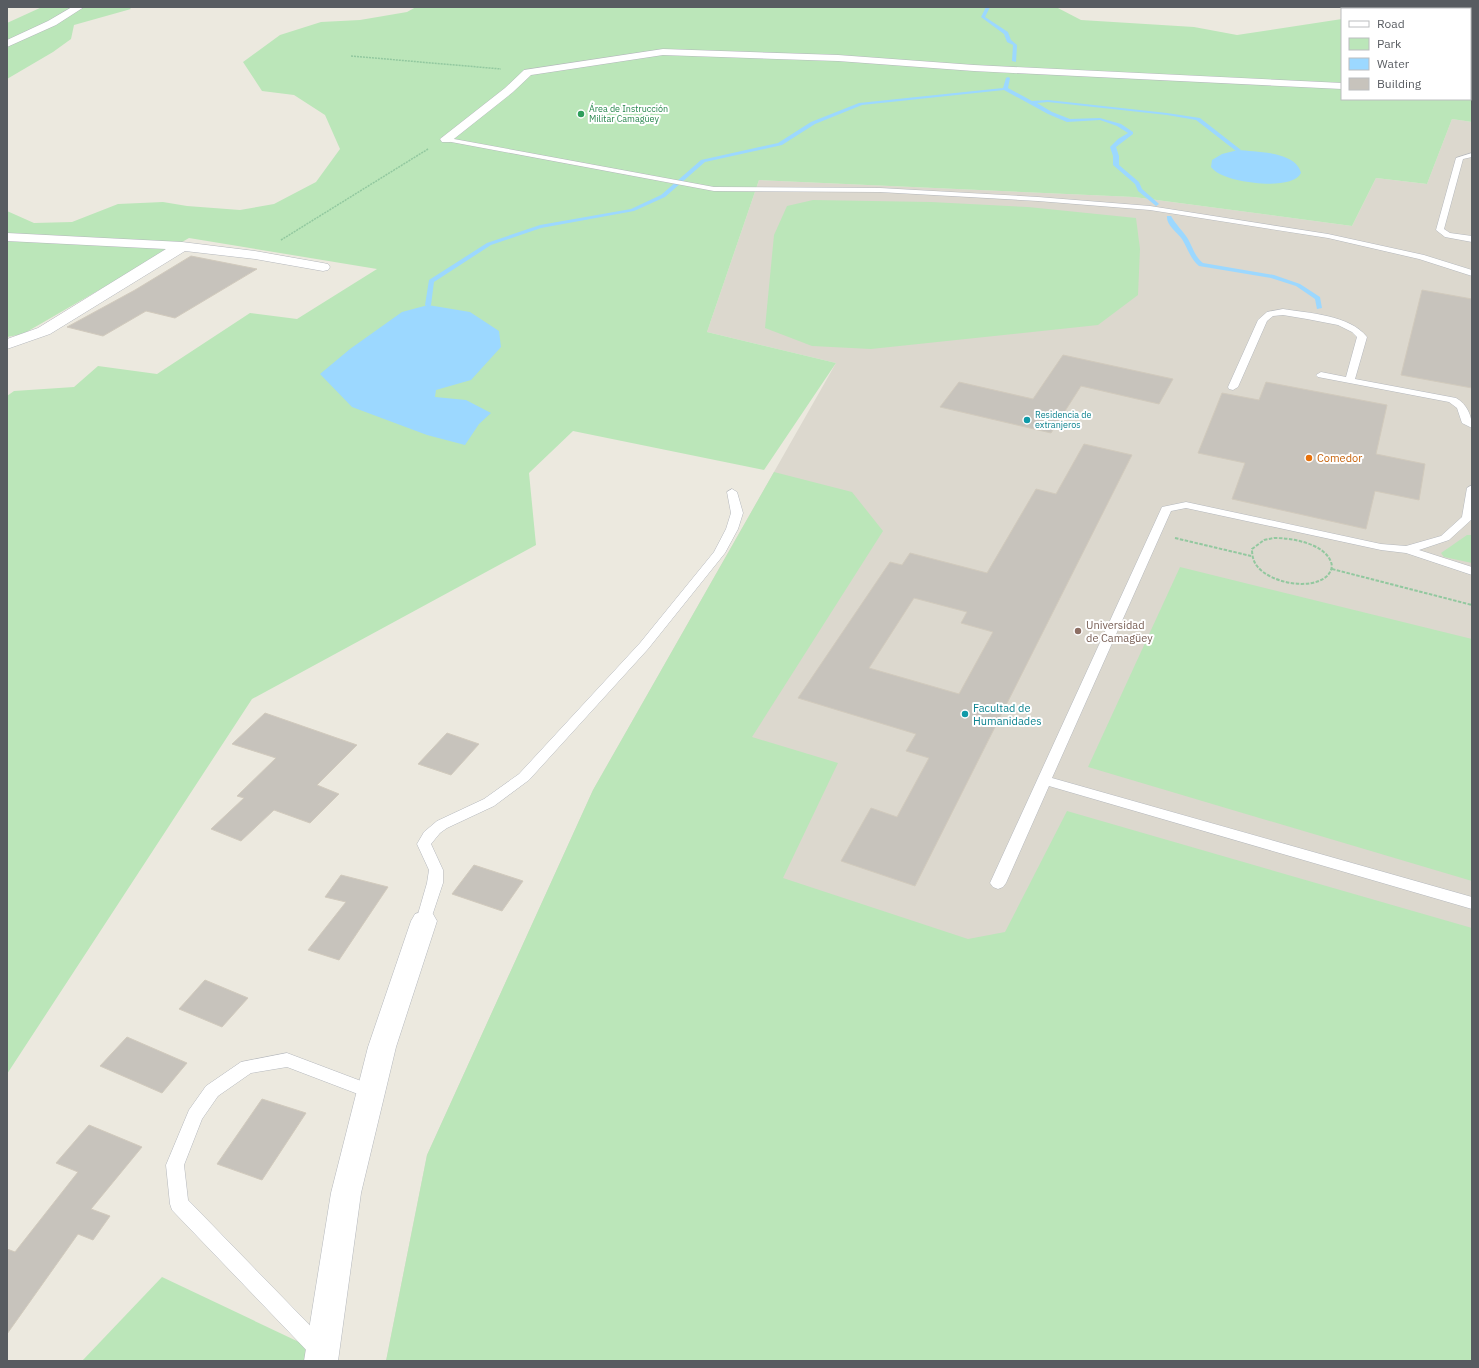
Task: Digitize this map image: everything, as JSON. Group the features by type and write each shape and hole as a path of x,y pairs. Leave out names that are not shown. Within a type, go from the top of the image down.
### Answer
{"street":[{"path":"7,44 52,23 79,7"},
{"path":"446,139 509,90 528,72 663,52 838,58 974,68 1341,86"},
{"path":"7,237 182,246 255,255 323,267"},
{"path":"7,344 44,331 182,246"},
{"path":"322,1357 346,1193 382,1047 424,921"}],"lane":[{"path":"446,139 714,189 880,190 1038,199 1150,208 1328,236 1421,257 1472,274"},
{"path":"1472,155 1460,158 1440,230 1448,236 1472,239"},
{"path":"1233,387 1262,320 1270,314 1282,312 1341,323 1355,330 1362,337 1350,380"},
{"path":"1321,375 1452,400 1462,405 1464,408 1466,421 1472,425"},
{"path":"1407,550 1445,538 1469,520 1472,488"},
{"path":"424,921 435,883 436,870 424,844 428,835 438,826 482,807 504,794 524,777 644,646 719,553 732,529 737,513 732,492"},
{"path":"998,883 1166,509 1186,505 1381,547 1407,550 1472,571"},
{"path":"1044,780 1472,903"},
{"path":"322,1357 179,1204 175,1165 195,1115 212,1091 248,1067 287,1060 371,1092"}],"path":[{"path":"351,56 528,72"},
{"path":"255,255 446,139"},
{"path":"1155,533 1251,556"},
{"path":"1286,538 1297,540 1314,546 1327,556 1331,563 1332,569 1329,576 1321,581 1297,584 1271,577 1260,570 1253,563 1251,556 1252,549 1264,540 1286,538"},
{"path":"1332,569 1472,605"}],"shaded area":[{"name":"Universidad de Camagüey","path":"1452,119 1472,122 1472,1361 386,1361 427,1155 593,790 836,363 707,332 759,180 1134,197 1352,226 1376,178 1427,184"}],"green space":[{"path":"42,7 129,7 131,9 74,25 71,39 53,52 7,79 7,23"},
{"path":"416,7 1056,7 1081,20 1194,27 1237,35 1341,19 1341,100 1471,100 1471,8 1341,7 1472,7 1472,122 1452,119 1427,184 1376,178 1352,226 1134,197 759,180 707,332 836,363 764,470 573,431 529,473 536,545 252,699 7,1074 7,396 14,391 74,387 98,366 157,374 250,313 297,319 377,269 189,238 23,334 7,337 7,211 34,223 72,222 118,204 163,202 187,206 240,210 274,204 316,182 340,149 325,115 294,95 262,91 243,62 280,35 321,22 360,20 407,12"},
{"path":"813,200 931,202 1028,207 1136,218 1140,249 1138,295 1098,325 871,349 812,346 765,328 774,235 787,206"},
{"path":"774,472 852,492 883,531 752,737 838,763 783,878 968,939 1005,932 1067,811 1472,928 1472,1361 386,1361 427,1155 593,790"},
{"path":"1467,535 1472,535 1472,563 1444,557 1441,553"},
{"path":"1180,567 1472,639 1472,881 1088,767"},
{"path":"162,1277 318,1351 316,1361 82,1361"}],"water":[{"path":"1238,150 1265,152 1284,157 1292,160 1298,166 1301,173 1296,179 1286,182 1262,184 1226,177 1217,173 1211,167 1212,160 1222,154"},
{"path":"428,305 470,312 499,331 501,347 471,380 436,390 435,397 466,400 491,413 479,424 465,445 427,435 352,407 320,374 350,349 402,312"}],"building":[{"path":"191,256 257,269 175,318 146,311 103,336 67,327 135,290"},
{"path":"1422,290 1472,299 1472,388 1401,375"},
{"path":"1063,355 1173,379 1159,404 1081,386 1051,433 940,407 959,382 1033,399"},
{"name":"Comedor","path":"1266,382 1387,405 1376,454 1425,464 1419,500 1375,491 1366,529 1232,499 1245,463 1198,453 1222,393 1259,400"},
{"path":"1084,444 1132,455 915,886 841,861 871,808 897,817 929,758 906,751 916,734 798,698 890,562 902,565 910,553 987,573 1036,489 1056,494","holes":["914,598 967,612 961,623 993,632 959,694 869,668"]},
{"path":"265,713 357,745 317,785 339,794 310,823 274,810 241,841 211,829 244,798 237,796 276,758 232,744"},
{"path":"447,733 479,744 451,775 418,764"},
{"path":"474,865 523,881 502,911 452,894"},
{"path":"341,875 388,887 339,960 308,950 346,902 325,897"},
{"path":"205,980 248,998 222,1027 179,1009"},
{"path":"127,1037 187,1063 162,1093 100,1066"},
{"path":"262,1099 306,1113 262,1180 217,1164"},
{"path":"89,1125 142,1147 91,1209 110,1216 93,1240 78,1234 7,1334 7,1249 15,1252 78,1172 56,1163"}],"waterway":[{"path":"988,7 983,17 1006,33 1009,41 1015,45 1014,61"},
{"path":"1005,89 1008,78"},
{"path":"428,305 431,281 489,244 540,227 632,210 663,196 703,161 780,144 813,123 861,104 1005,89"},
{"path":"1005,89 1050,113 1069,121 1100,119 1119,125 1131,133 1120,140 1113,147 1116,156 1116,165 1137,183 1140,190 1156,204"},
{"path":"1032,102 1048,101 1167,114 1198,119 1238,150"},
{"path":"1169,217 1184,238 1195,259 1201,265 1272,276 1298,285 1318,298 1319,308"}],"place":[{"name":"Área de Instrucción Militar Camagüey","path":"581,114"},
{"name":"Residencia de extranjeros","path":"1027,420"},
{"name":"Comedor","path":"1309,458"},
{"name":"Universidad de Camagüey","path":"1078,631"},
{"name":"Facultad de Humanidades","path":"965,714"}]}
